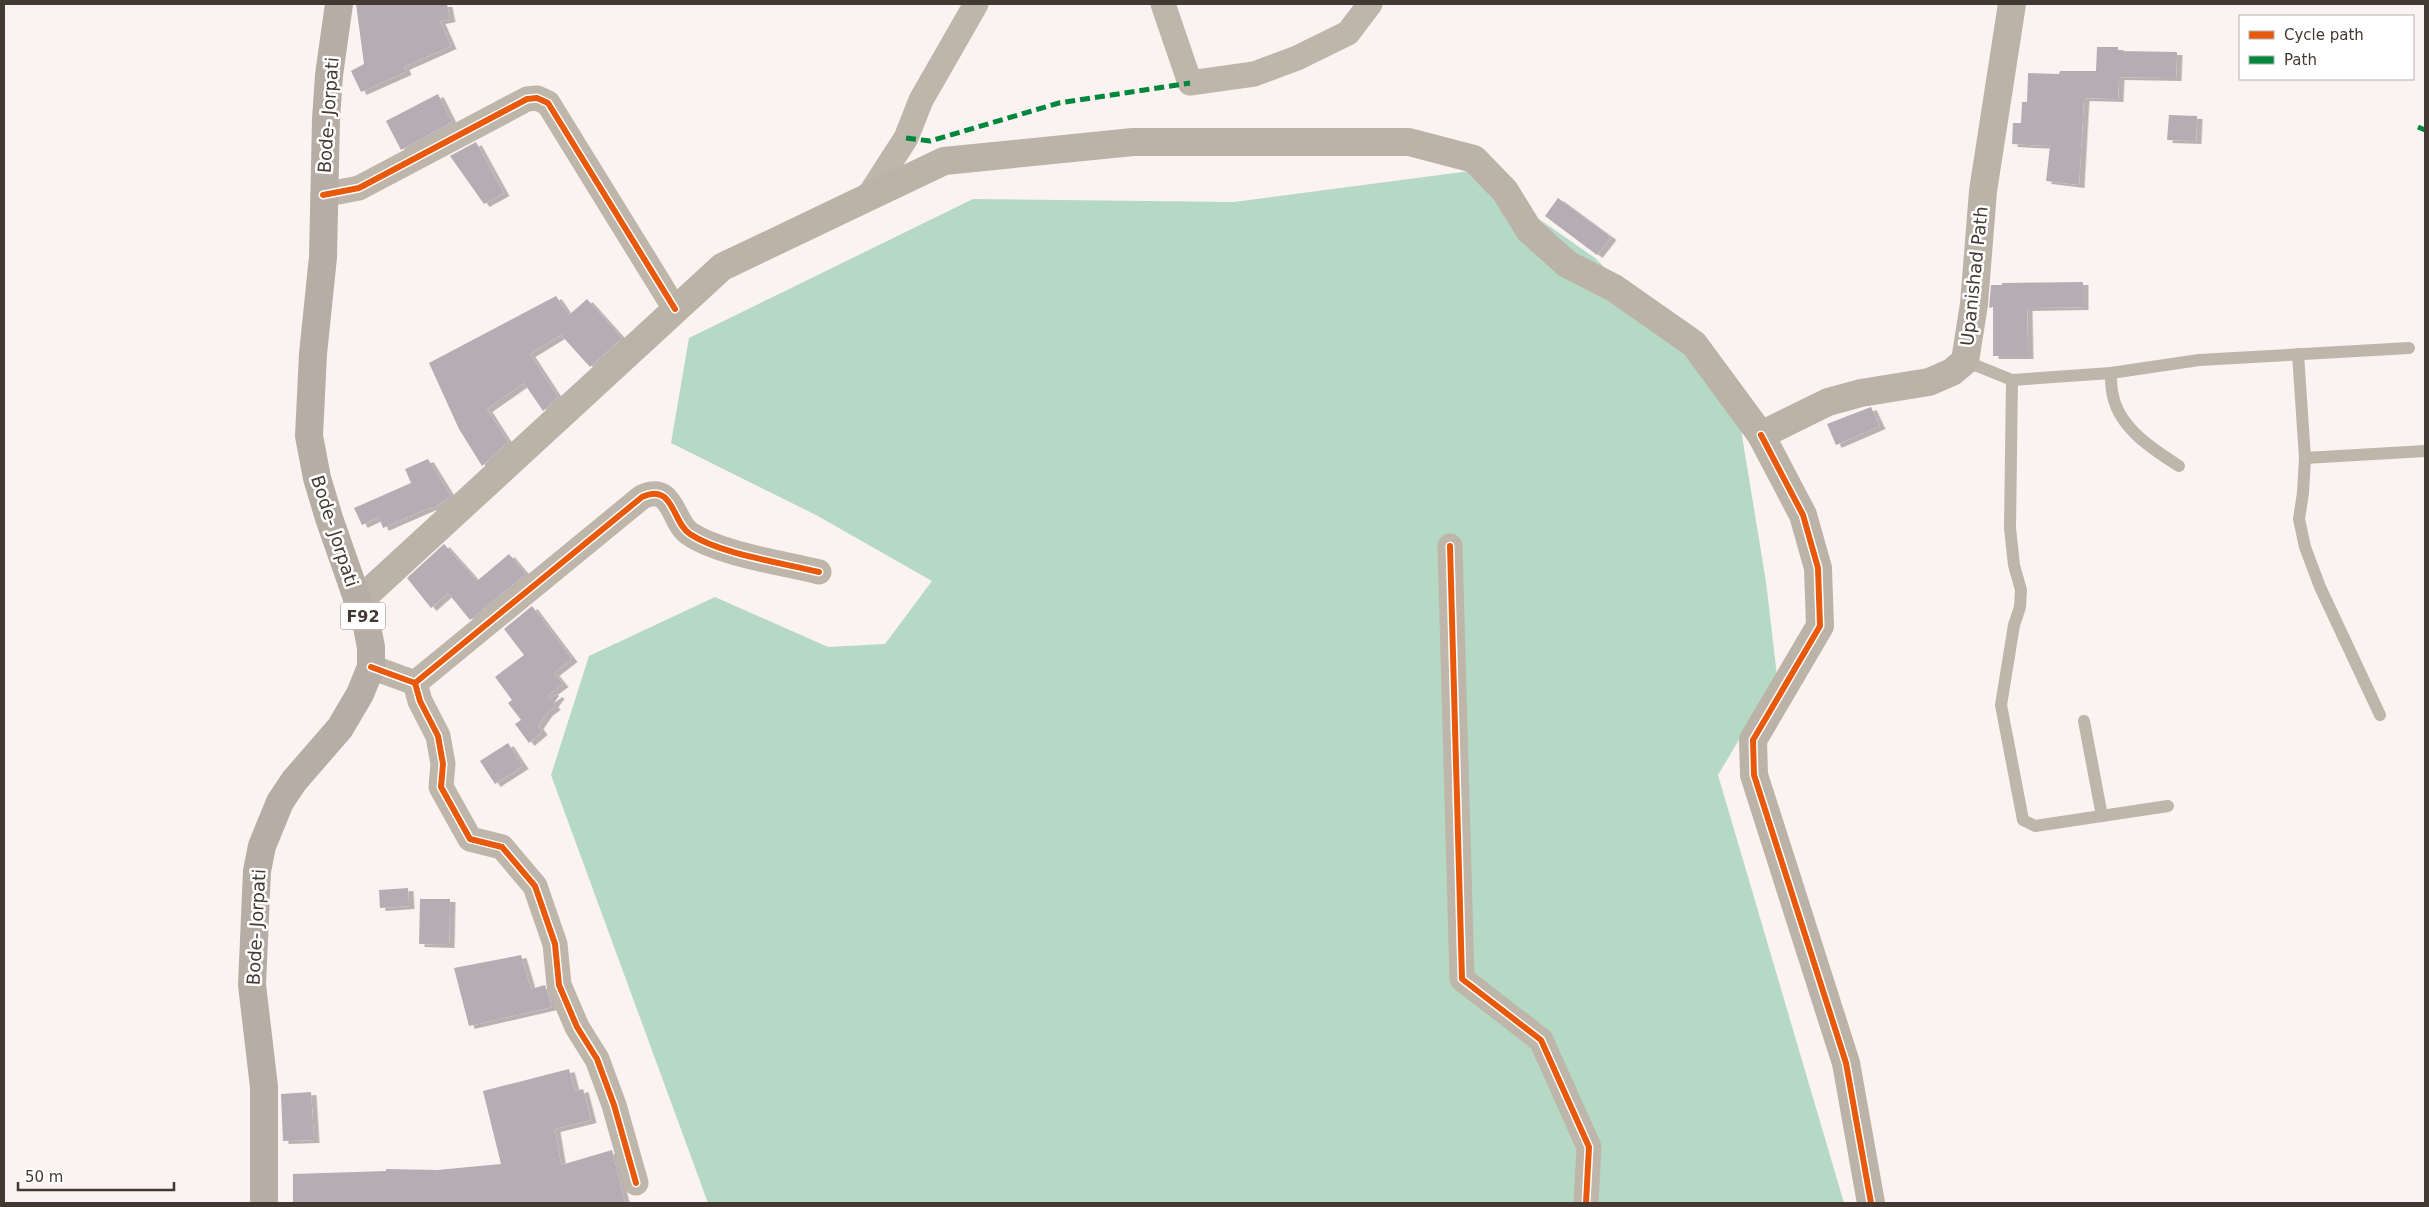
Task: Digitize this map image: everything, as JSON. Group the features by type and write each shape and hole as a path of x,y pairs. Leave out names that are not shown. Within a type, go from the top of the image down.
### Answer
{"main road":[{"name":"Bode- Jorpati","path":"264,1203 264,1087 252,985 257,871 262,846 280,802 294,781 340,728 360,694 370,667 371,647 368,627 324,502 309,436 313,354 322,272 323,195 329,75 339,4"},
{"name":"Upanishad Path","path":"1761,435 1828,402 1861,393 1929,382 1952,372 1965,360 1974,304 1983,191 2012,4"},
{"path":"358,602 722,267 944,161 1133,142 1410,142 1474,159 1505,191 1528,230 1567,264 1614,288 1694,344 1761,435 1803,515 1818,568 1820,626 1753,740 1754,775 1846,1063 1871,1203"}],"street":[{"path":"868,197 906,138 921,100 976,4"},
{"path":"1163,4 1190,83 1254,74 1297,58 1348,33 1370,4"},
{"path":"323,195 360,188 527,99 537,98 548,103 675,309"},
{"path":"415,683 642,497 650,494 659,494 665,497 688,533 702,541 819,572"},
{"path":"1450,546 1462,979 1540,1040 1589,1146 1586,1203"},
{"path":"370,667 415,683"},
{"path":"415,683 420,701 438,736 442,764 441,787 470,839 502,847 535,886 555,944 559,986 577,1027 597,1059 614,1105 636,1183"}],"lane":[{"path":"1965,360 2012,380 2111,373 2199,360 2409,348"},
{"path":"2298,354 2305,458 2304,492 2299,519 2305,547 2320,587 2380,715"},
{"path":"2111,373 2113,397 2123,418 2146,445 2179,466"},
{"path":"2012,380 2010,528 2014,565 2021,590 2020,607 2014,625 2001,705 2023,820 2035,826 2168,806"},
{"path":"2305,458 2425,451"},
{"path":"2084,721 2102,816"}],"green space":[{"path":"1470,171 1595,258 1736,399 1766,582 1777,676 1718,775 1844,1203 708,1203 551,775 589,656 715,597 828,647 885,644 932,581 816,515 671,443 689,338 973,199 1234,202"}],"building":[{"path":"356,4 447,4 450,19 440,21 451,46 404,67 406,72 361,92 351,71 364,64"},
{"path":"2097,47 2118,47 2118,51 2177,52 2176,78 2119,77 2118,99 2084,98 2079,185 2046,181 2050,146 2012,144 2013,123 2021,123 2022,102 2027,102 2028,73 2059,74 2060,71 2096,71"},
{"path":"438,94 452,122 401,150 386,121"},
{"path":"2169,115 2197,116 2196,141 2167,140"},
{"path":"476,142 504,193 484,204 450,156"},
{"path":"1558,198 1611,237 1597,255 1545,216"},
{"path":"2083,282 2083,307 2027,308 2028,356 1993,356 1993,307 1989,308 1991,285 2002,285 2002,283"},
{"path":"556,296 569,315 587,299 622,338 590,367 561,335 530,354 558,397 543,411 524,383 487,409 508,442 482,466 459,429 429,363"},
{"path":"1871,407 1880,426 1836,445 1827,424"},
{"path":"428,459 451,496 432,509 431,507 383,528 379,517 362,525 354,508 411,483 405,469"},
{"path":"444,544 477,581 509,554 526,574 470,620 448,593 431,608 407,578"},
{"path":"532,606 572,659 554,673 563,684 547,696 550,699 557,694 559,696 553,704 555,707 547,713 538,726 542,732 529,743 515,724 521,720 508,703 512,700 495,677 524,655 504,629"},
{"path":"508,743 523,766 495,784 480,761"},
{"path":"408,888 409,906 380,908 379,890"},
{"path":"420,899 450,899 449,945 419,944"},
{"path":"521,955 531,989 545,985 552,1007 469,1026 454,968"},
{"path":"569,1069 575,1091 583,1089 591,1120 555,1129 561,1165 612,1150 625,1203 293,1203 293,1174 386,1171 386,1169 437,1170 501,1164 483,1091"},
{"path":"311,1092 314,1140 283,1141 281,1094"}],"marked path":[{"path":"906,138 930,141 1059,103 1190,83"},
{"path":"2418,127 2425,130"}],"cycle path":[{"path":"323,195 359,188 527,99 537,98 548,103 675,309"},
{"path":"1761,435 1803,515 1818,568 1820,626 1753,740 1754,775 1846,1063 1871,1203"},
{"path":"415,683 642,497 653,494 667,499 684,529 703,541 752,557 819,572"},
{"path":"1450,546 1462,979 1541,1040 1589,1147 1586,1203"},
{"path":"371,667 415,683 420,701 438,736 443,764 441,787 470,839 502,847 535,886 555,944 559,985 577,1027 597,1059 614,1105 636,1183"}]}
